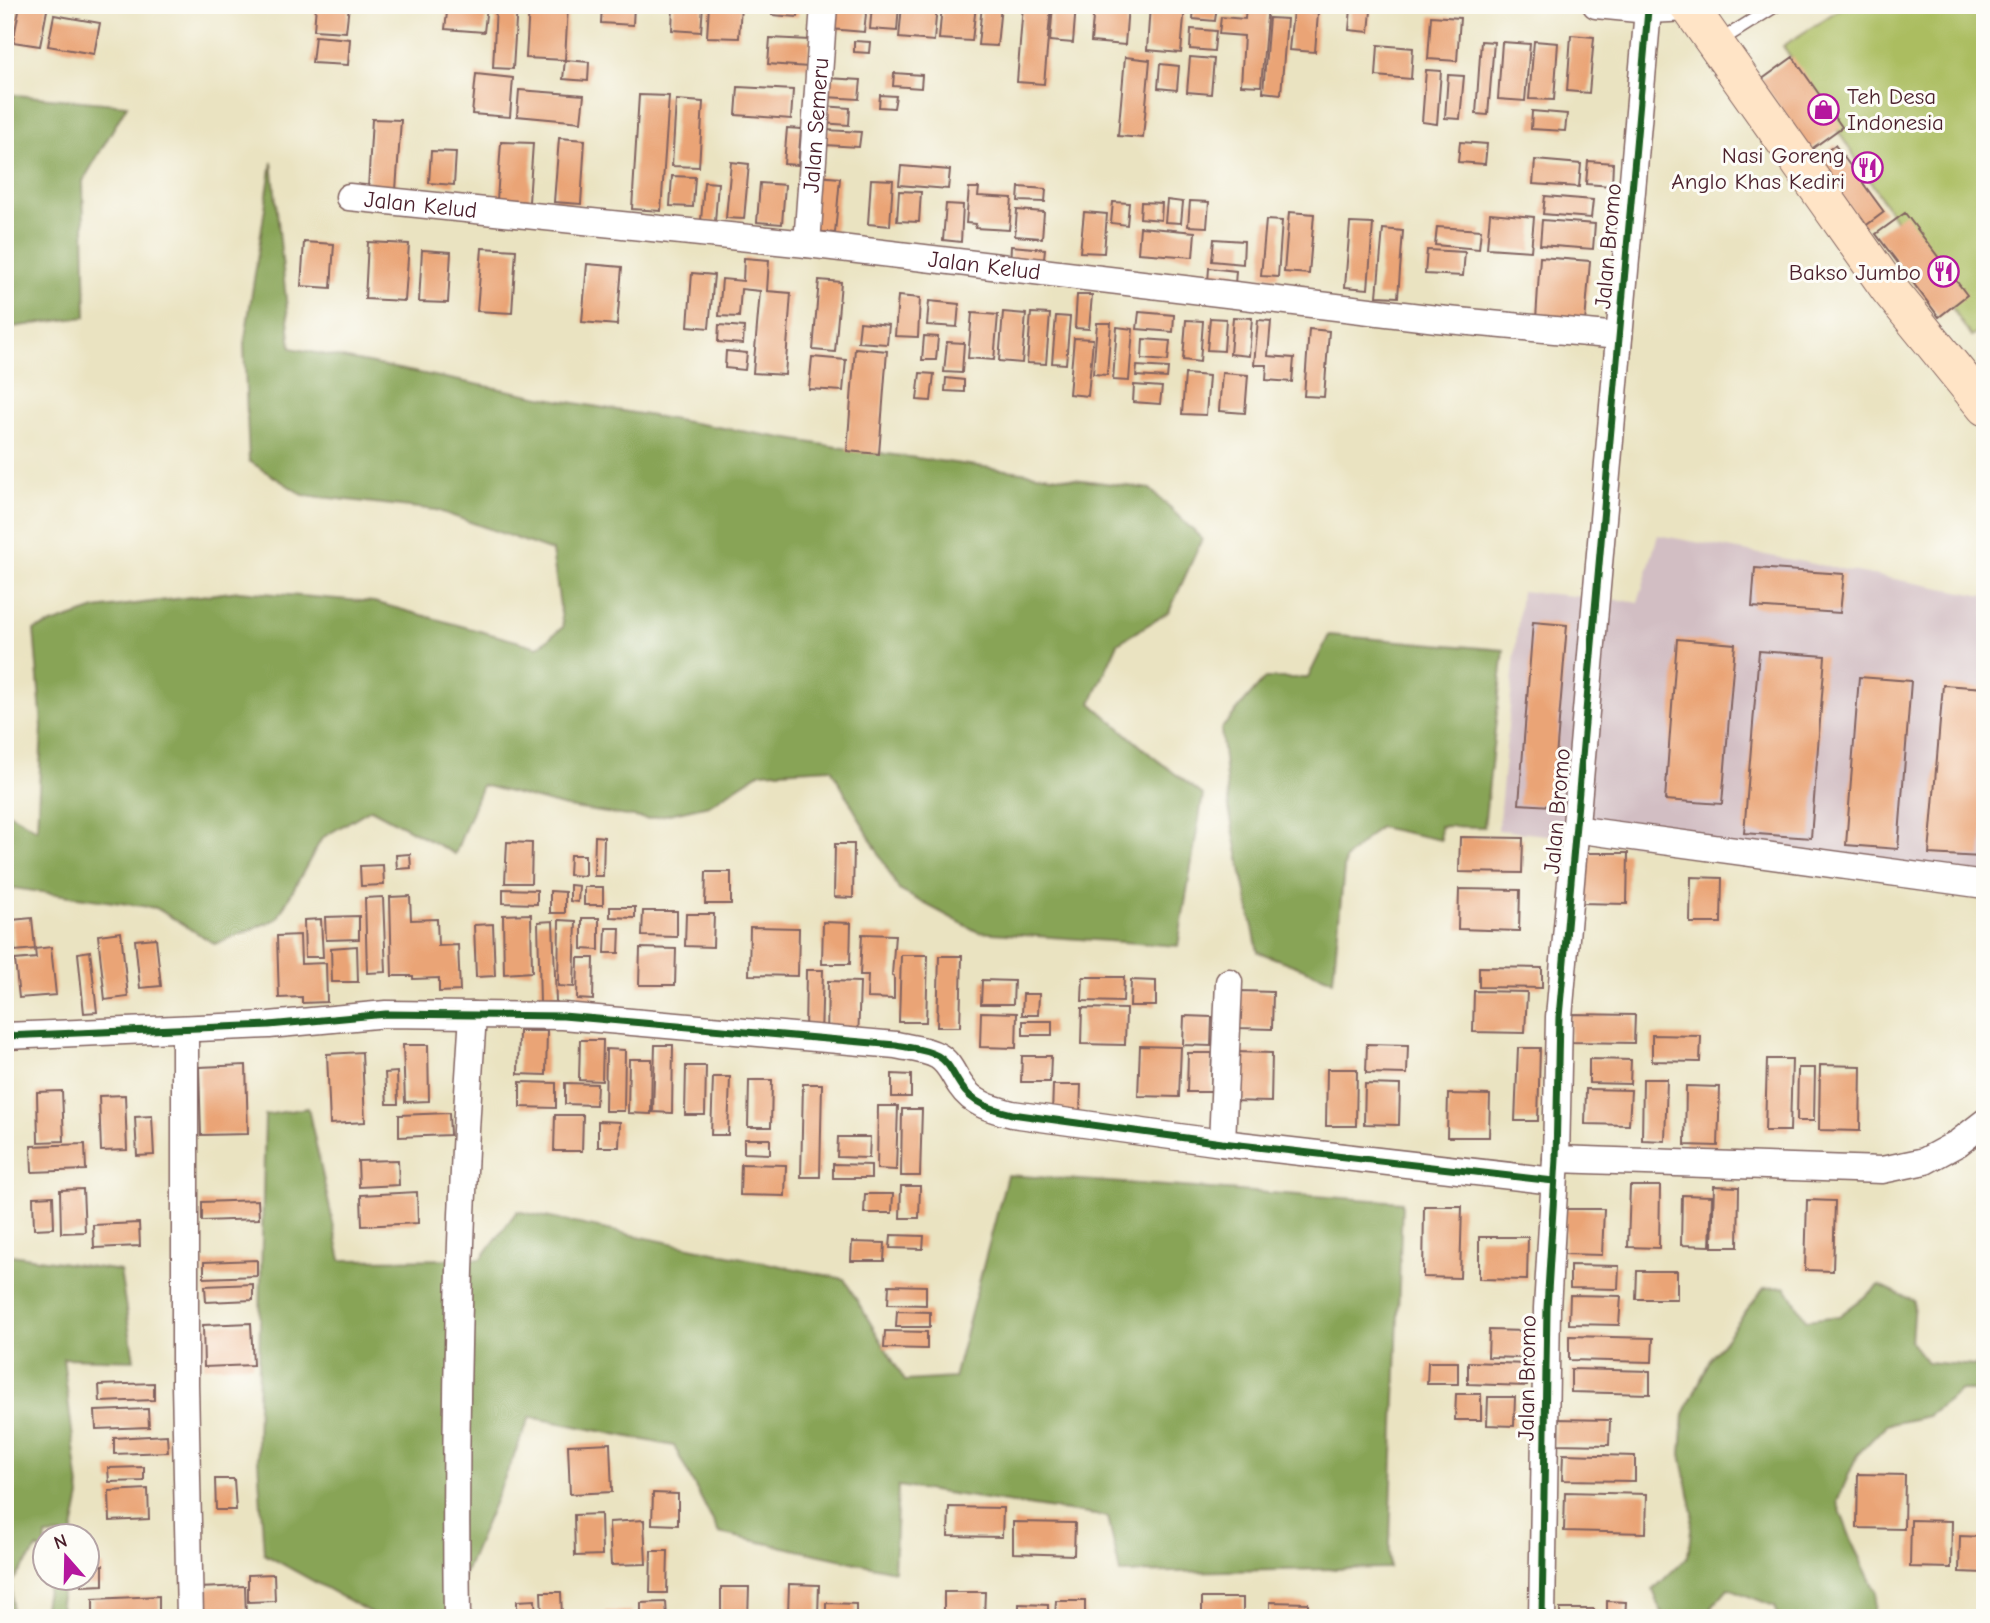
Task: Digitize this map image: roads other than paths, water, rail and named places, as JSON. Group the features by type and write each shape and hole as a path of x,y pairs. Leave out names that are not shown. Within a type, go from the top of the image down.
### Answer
{"main road":[{"path":"1689,7 1889,289 1985,408"}],"street":[{"name":"Jalan Semeru","path":"807,244 824,5"},
{"path":"1596,5 1648,10 1689,7"},
{"name":"Jalan Bromo","path":"1542,1618 1547,1308 1555,1170 1559,1017 1648,10"},
{"name":"Jalan Kelud","path":"349,197 807,244 1437,318 1619,336"},
{"path":"1574,829 1985,885"},
{"path":"1222,1143 1229,982"},
{"path":"5,1036 269,1025 387,1014 563,1016 896,1045 937,1056 949,1066 973,1100 990,1109 1012,1114 1222,1143 1555,1170 1882,1170 1925,1161 1958,1143 1985,1122"},
{"path":"457,1618 457,1323 473,1015"},
{"path":"185,1029 185,1370 190,1618"}],"lane":[{"path":"1715,44 1777,5"}],"place":[{"name":"Teh Desa Indonesia","path":"1824,109"},
{"name":"Nasi Goreng Anglo Khas Kediri","path":"1868,168"},
{"name":"Bakso Jumbo","path":"1944,272"}]}
